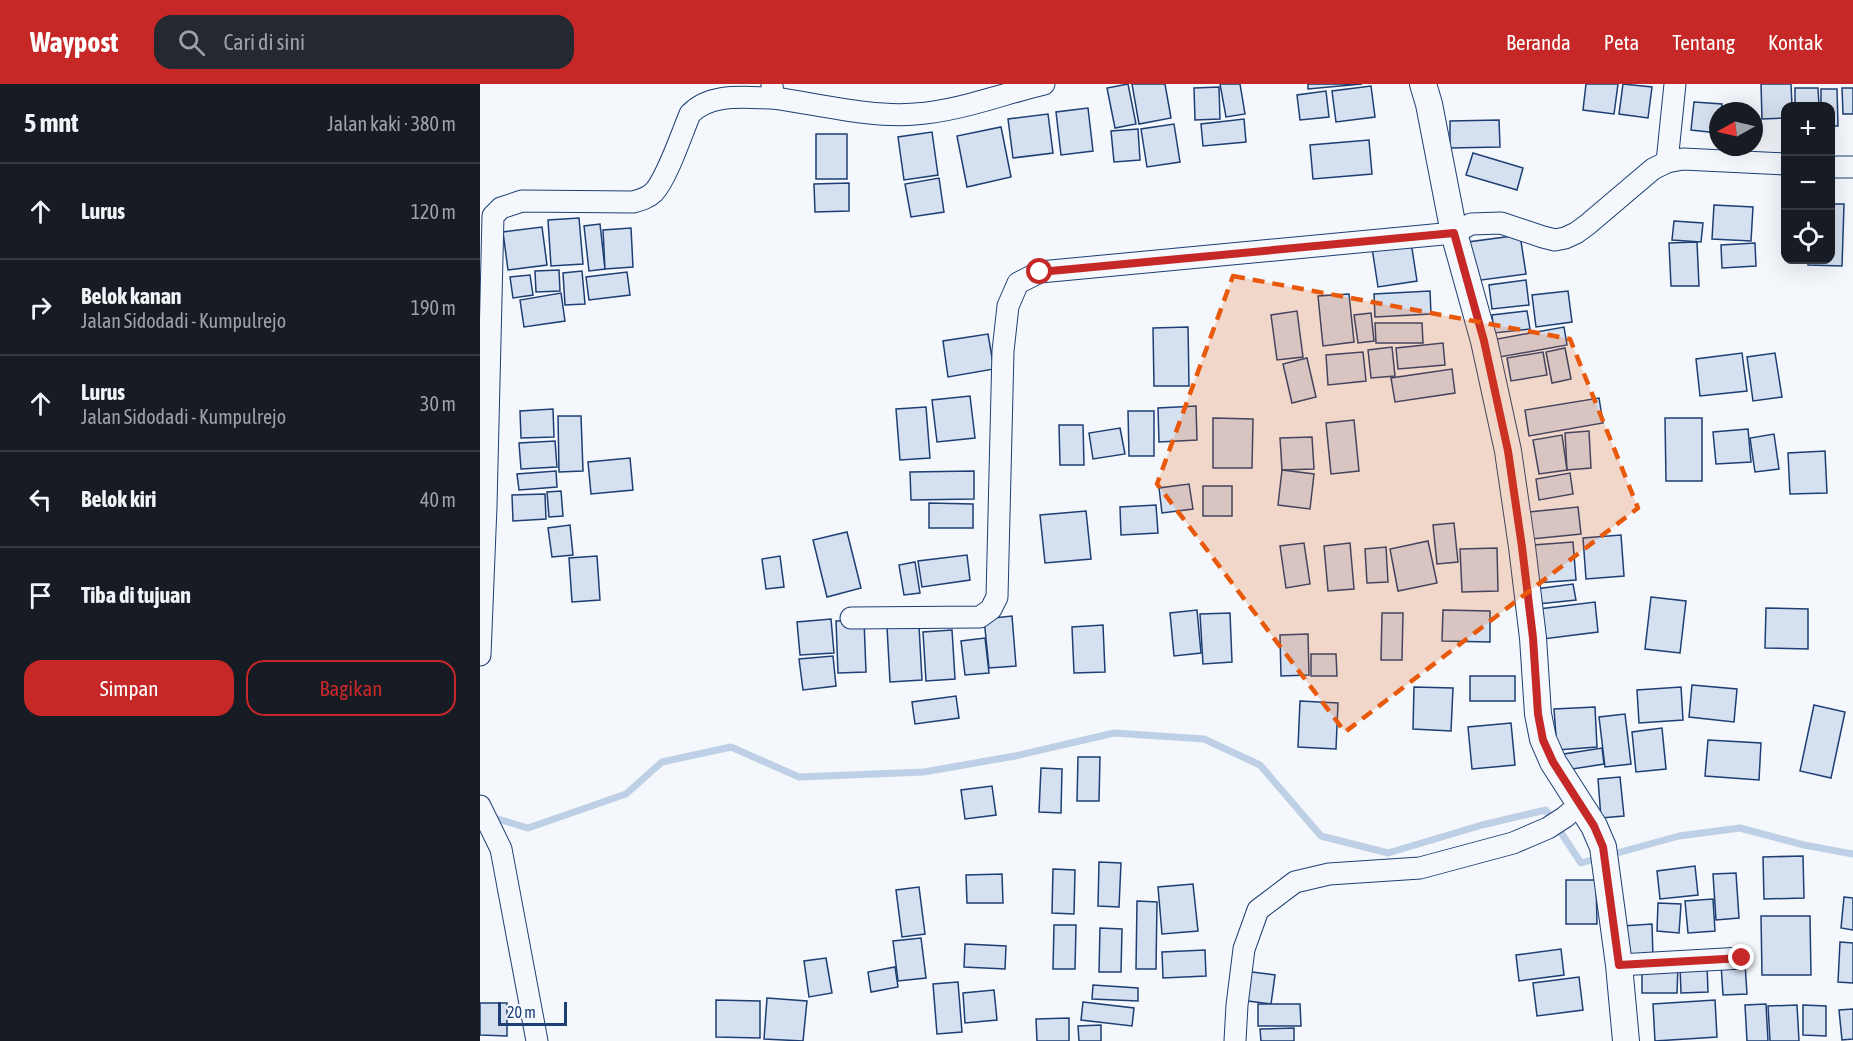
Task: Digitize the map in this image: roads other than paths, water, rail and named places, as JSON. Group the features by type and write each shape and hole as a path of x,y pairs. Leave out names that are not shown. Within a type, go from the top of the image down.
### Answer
{"street":[{"path":"480,655 486,506 487,212 522,201 643,200 654,192 665,173 690,114 697,107 715,99 773,91 889,115 917,114 952,109 1044,84"},
{"path":"1423,84 1429,104 1454,233 1484,341 1508,451 1533,638 1538,714 1543,740 1553,762 1564,816"},
{"path":"1667,162 1675,84"},
{"path":"851,618 980,617 991,609 997,597 1003,351 1008,306 1018,283 1040,272 1454,233 1471,224 1493,223 1555,240 1576,233 1653,169 1667,162 1683,159 1781,164"},
{"path":"1835,166 1853,167"},
{"path":"480,806 501,849 537,1041"},
{"path":"1235,1041 1237,1005 1245,949 1258,910 1295,882 1329,873 1420,868 1513,843 1564,816 1594,826 1605,860 1619,965 1626,1041"},
{"path":"1619,965 1742,958"}],"waterway":[{"path":"491,817 528,828 626,794 662,762 731,747 799,777 924,772 1015,756 1114,733 1204,739 1260,765 1321,836 1388,853 1482,825 1546,810 1581,863 1599,858"},
{"path":"1610,855 1679,836 1740,828 1804,845 1853,854"}]}
